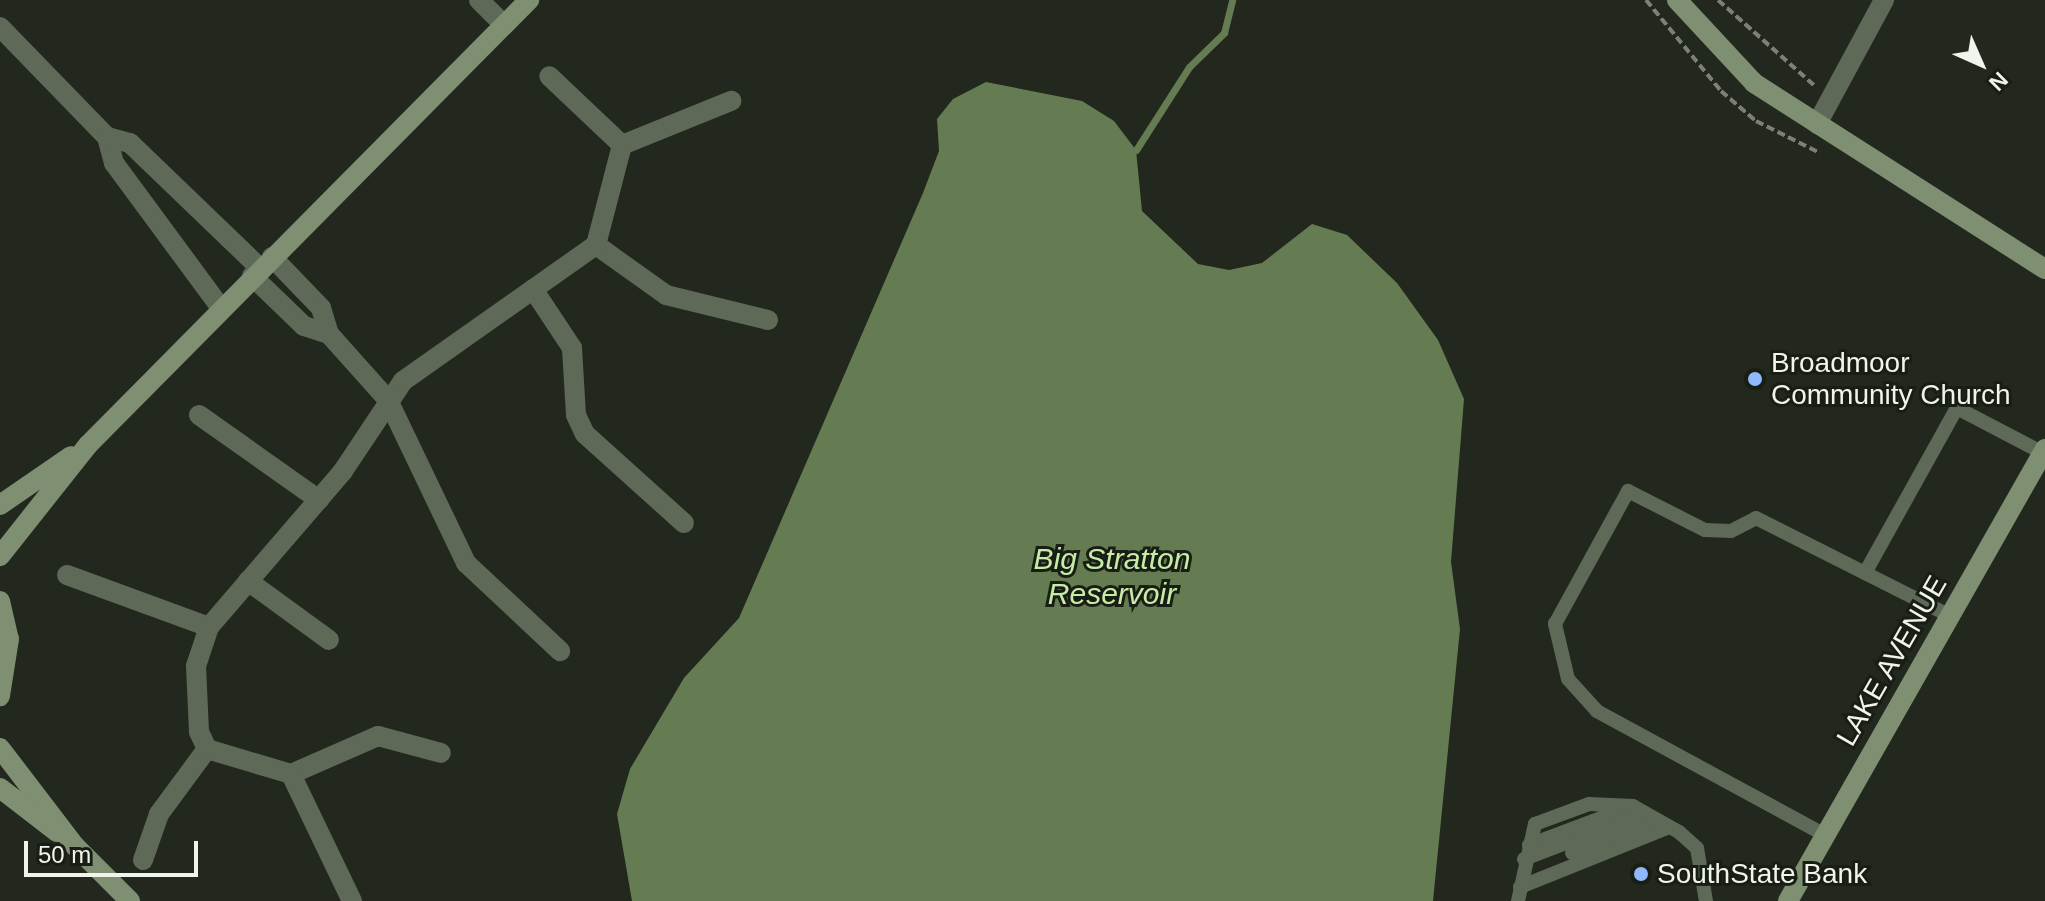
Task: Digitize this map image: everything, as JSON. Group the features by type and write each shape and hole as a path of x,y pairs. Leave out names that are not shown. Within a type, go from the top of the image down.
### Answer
{"street":[{"path":"479,0 504,25"},
{"path":"0,556 88,445 261,267 529,0"},
{"path":"1677,0 1725,58 1817,124 2002,235 2045,269"},
{"path":"1817,124 1884,0"},
{"path":"0,27 107,137 114,163 221,308"},
{"path":"549,76 622,145"},
{"path":"622,145 731,101"},
{"path":"107,137 130,143 261,267 304,326 329,334 388,400 466,563 560,651"},
{"path":"143,860 159,814 207,749 196,666 209,627 319,500 403,381 596,245 622,145"},
{"path":"2002,235 2045,247"},
{"path":"596,245 666,295 768,320"},
{"path":"533,289 572,348 576,415 585,434 684,523"},
{"path":"199,415 319,500"},
{"path":"0,505 88,445"},
{"name":"LAKE AVENUE","path":"1788,901 2044,451"},
{"path":"67,575 91,590 209,627"},
{"path":"248,581 329,640"},
{"path":"0,601 9,639 0,696"},
{"path":"207,749 291,774 378,736 441,753"},
{"path":"0,748 75,846"},
{"path":"291,774 352,901"},
{"path":"0,788 75,846 130,901"}],"lane":[{"path":"1865,573 1957,408 2044,451"},
{"path":"1825,835 1597,711 1568,679 1555,624 1628,491 1705,530 1731,531 1756,518 1950,616"},
{"path":"1519,894 1535,824 1558,812 1651,816 1697,848 1706,901"},
{"path":"1525,858 1651,816"},
{"path":"1519,894 1651,816"}],"path":[{"path":"1718,0 1830,98"}],"water":[{"name":"Big Stratton Reservoir","path":"986,82 1082,101 1114,121 1136,150 1142,211 1198,264 1229,270 1262,263 1312,224 1347,235 1397,283 1438,340 1464,399 1451,562 1460,629 1433,901 632,901 617,814 630,769 684,678 739,618 923,193 939,151 937,119 953,99"}],"waterway":[{"path":"1136,150 1189,67 1224,33 1232,0"}],"place":[{"name":"Broadmoor Community Church","path":"1755,379"},
{"name":"SouthState Bank","path":"1641,874"}]}
